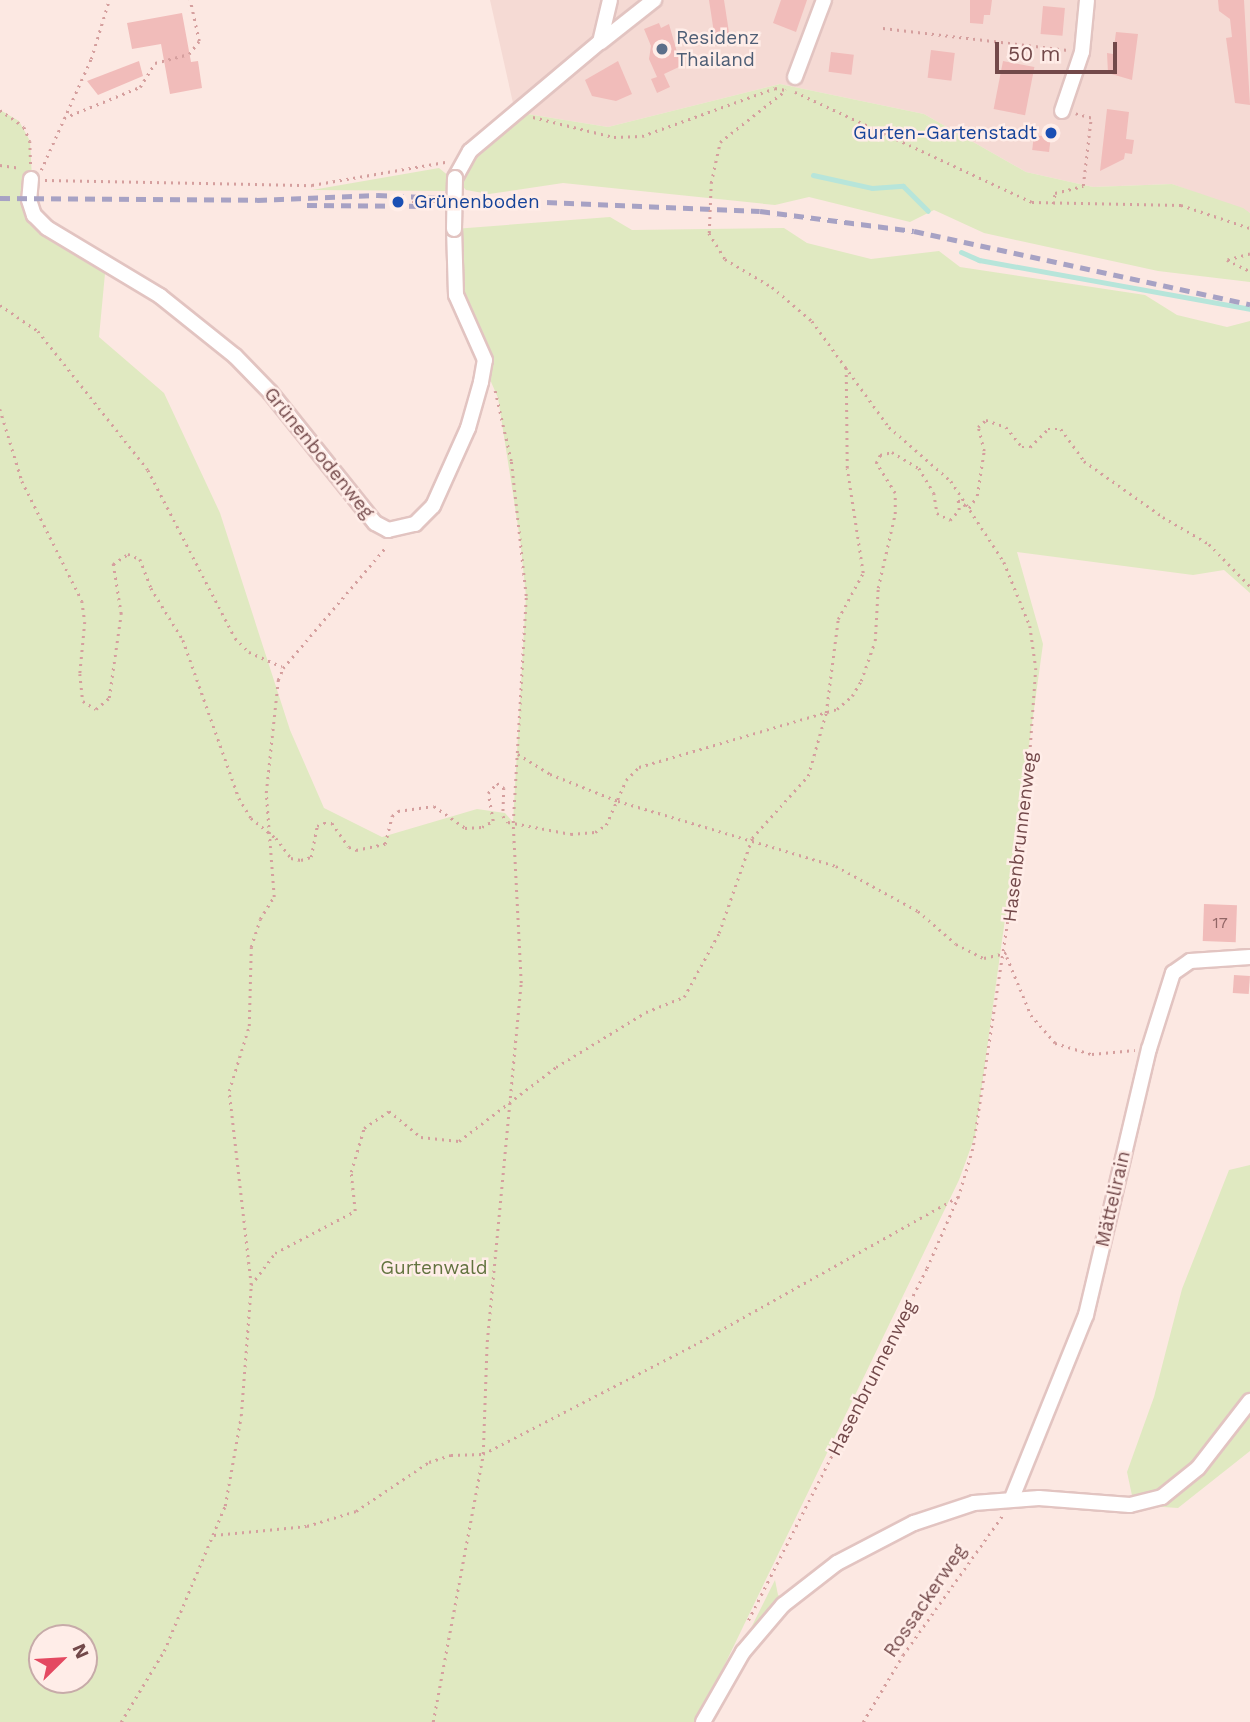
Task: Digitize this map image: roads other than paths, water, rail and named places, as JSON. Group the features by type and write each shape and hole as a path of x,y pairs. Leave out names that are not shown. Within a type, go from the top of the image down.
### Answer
{"street":[{"path":"600,43 610,0"},
{"path":"600,43 653,0"},
{"path":"794,84 824,0"},
{"path":"1062,111 1082,52 1087,0"},
{"name":"Grünenbodenweg","path":"31,174 29,200 47,228 160,296 225,347 270,392 375,523 397,530 425,517 440,493 475,406 485,360 456,295 455,178 461,159 600,43"},
{"name":"Mättelirain","path":"1012,1498 1086,1315 1149,1049 1173,973 1180,965 1250,957"},
{"path":"703,1722 743,1652 783,1605 837,1563 914,1523 974,1503 1012,1498 1130,1505 1162,1497 1198,1468 1250,1401"}],"waterway":[{"path":"813,175 872,188 903,186 928,211"},
{"path":"961,252 979,260 1250,309"}],"railway":[{"path":"0,198 257,200 377,195 760,211 914,231 1250,304"},
{"path":"307,205 433,206"}],"place":[{"name":"Residenz Thailand","path":"662,49"},
{"name":"Gurten-Gartenstadt","path":"1051,133"},
{"name":"Grünenboden","path":"398,202"}],"park label":[{"name":"Gurtenwald","path":"434,1268"}]}
